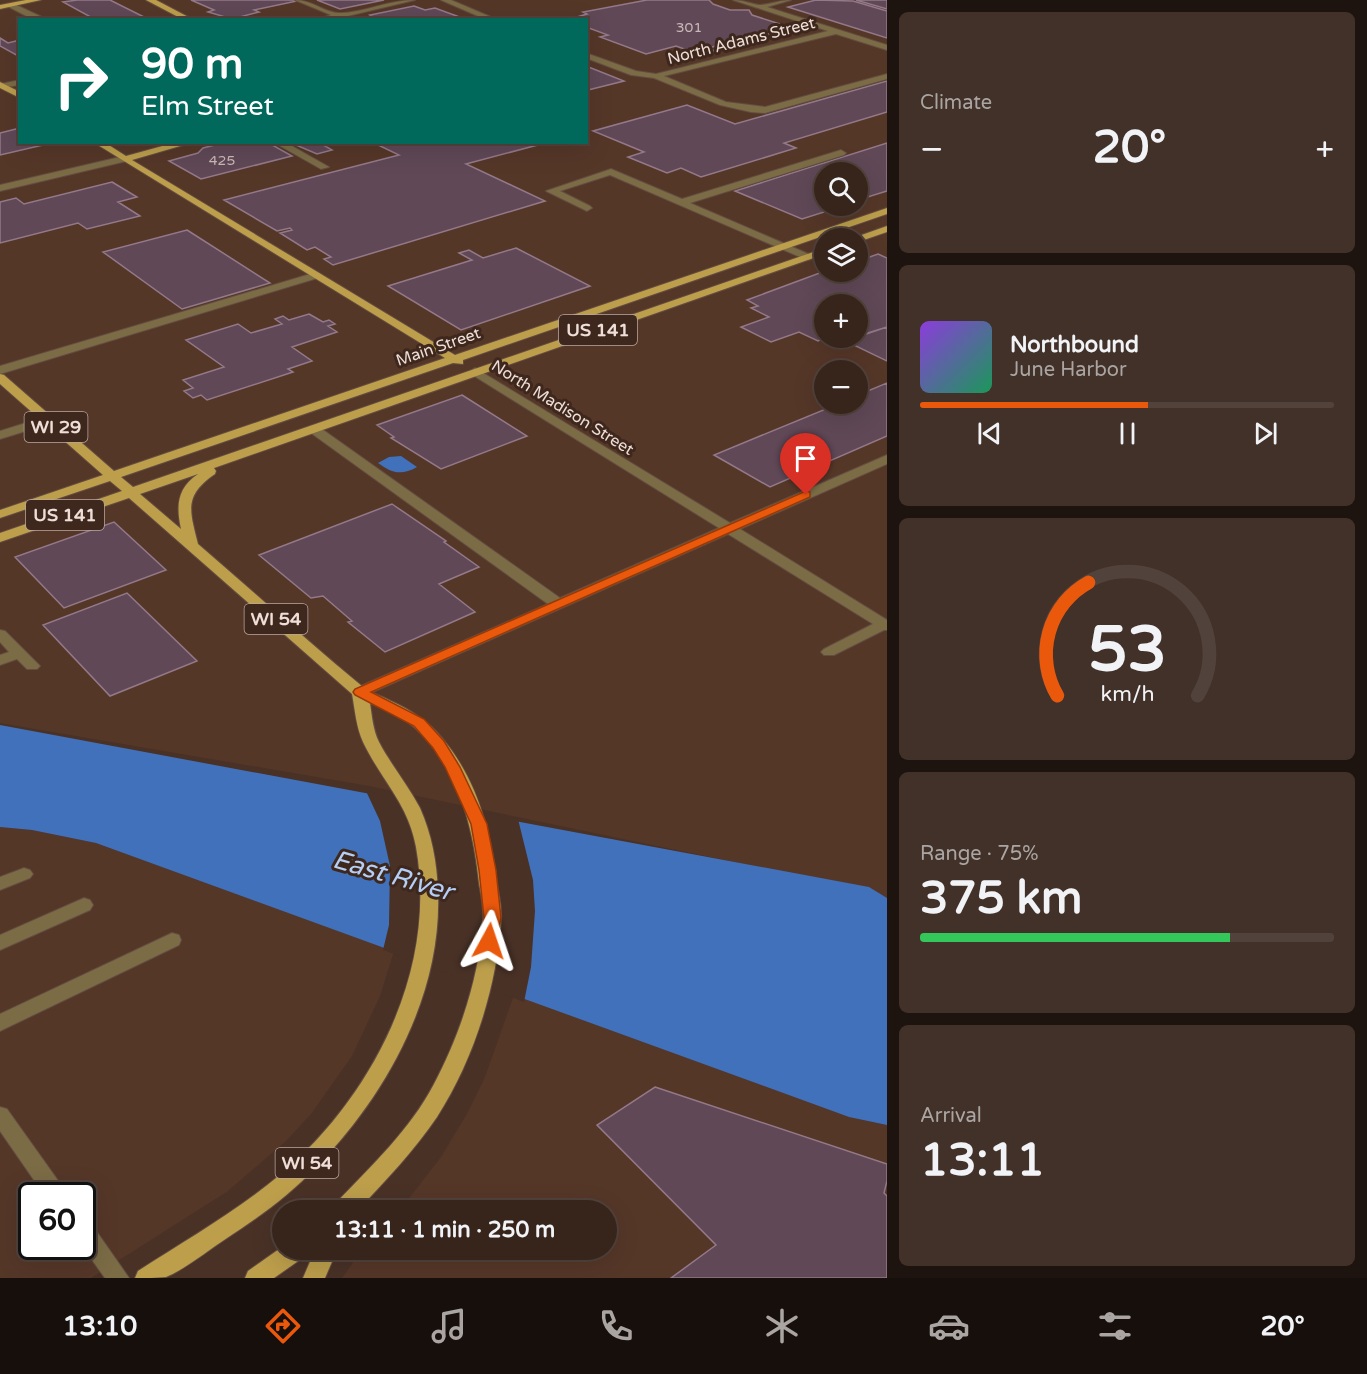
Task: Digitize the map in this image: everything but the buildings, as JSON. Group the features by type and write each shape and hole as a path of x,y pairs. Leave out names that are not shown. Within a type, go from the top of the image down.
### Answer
{"main road":[{"path":"0,7 38,0"},
{"path":"150,0 187,18"},
{"path":"1,85 18,95"},
{"name":"North Madison Street","path":"100,144 475,372"},
{"path":"124,159 182,144"},
{"name":"Main Street","path":"1,513 887,211"},
{"path":"868,236 887,229"},
{"name":"Main Street","path":"0,537 315,430 814,254"},
{"name":"WI 29","path":"0,378 131,492"},
{"path":"192,546 184,504 188,488 199,478 243,454"},
{"name":"WI 54","path":"131,492 360,692 419,723 448,759 479,824 488,870 492,918 486,964 472,1011 449,1075 430,1110 395,1156 353,1200"},
{"name":"WI 54","path":"146,1278 251,1208 307,1163 344,1123 382,1068 413,996 425,952 430,915 425,848 405,794 369,738 360,692"},
{"path":"256,1278 282,1260"},
{"path":"314,1278 322,1260"}],"street":[{"path":"299,0 336,17 411,0"},
{"path":"445,0 490,18"},
{"path":"737,0 887,48"},
{"path":"758,7 787,0"},
{"path":"12,5 37,18"},
{"name":"North Adams Street","path":"588,56 634,73 656,76 835,32"},
{"path":"656,76 734,106 754,110 765,110 887,76"},
{"path":"1,85 18,82"},
{"path":"281,144 324,167"},
{"path":"682,202 841,153"},
{"path":"0,188 124,159"},
{"path":"587,208 551,191 611,172 807,257"},
{"path":"0,369 317,275"},
{"name":"North Madison Street","path":"475,372 885,625"},
{"path":"0,435 48,420"},
{"path":"315,430 558,604"},
{"path":"360,692 887,459"},
{"path":"829,652 885,625"},
{"path":"0,634 32,666"},
{"path":"0,660 19,653"},
{"path":"0,884 24,874"},
{"path":"0,943 84,905"},
{"path":"0,1023 172,940"},
{"path":"0,1115 48,1182"},
{"path":"96,1248 118,1278"}],"shaded area":[{"path":"0,0 887,0 887,898 868,887 782,872 369,786 0,723"},
{"path":"0,827 32,830 96,843 394,951 380,996 352,1056 311,1114 286,1141 228,1191 91,1278 0,1278"},
{"path":"514,995 849,1117 887,1125 887,1278 342,1278 355,1260 617,1260 617,1200 408,1200 441,1157 468,1112 485,1077"}],"water":[{"path":"401,456 417,467 406,472 397,472 378,463 389,457"},
{"name":"East River","path":"0,725 869,887 887,898 887,1125 849,1117 96,843 32,830 0,827"}],"pier":[{"path":"366,791 518,819 533,880 535,911 531,967 524,1002 383,950 389,925 390,866 380,821"}],"route":[{"path":"489,941 492,918 488,870 479,824 453,767 439,745 419,723 360,692 806,495"}]}
